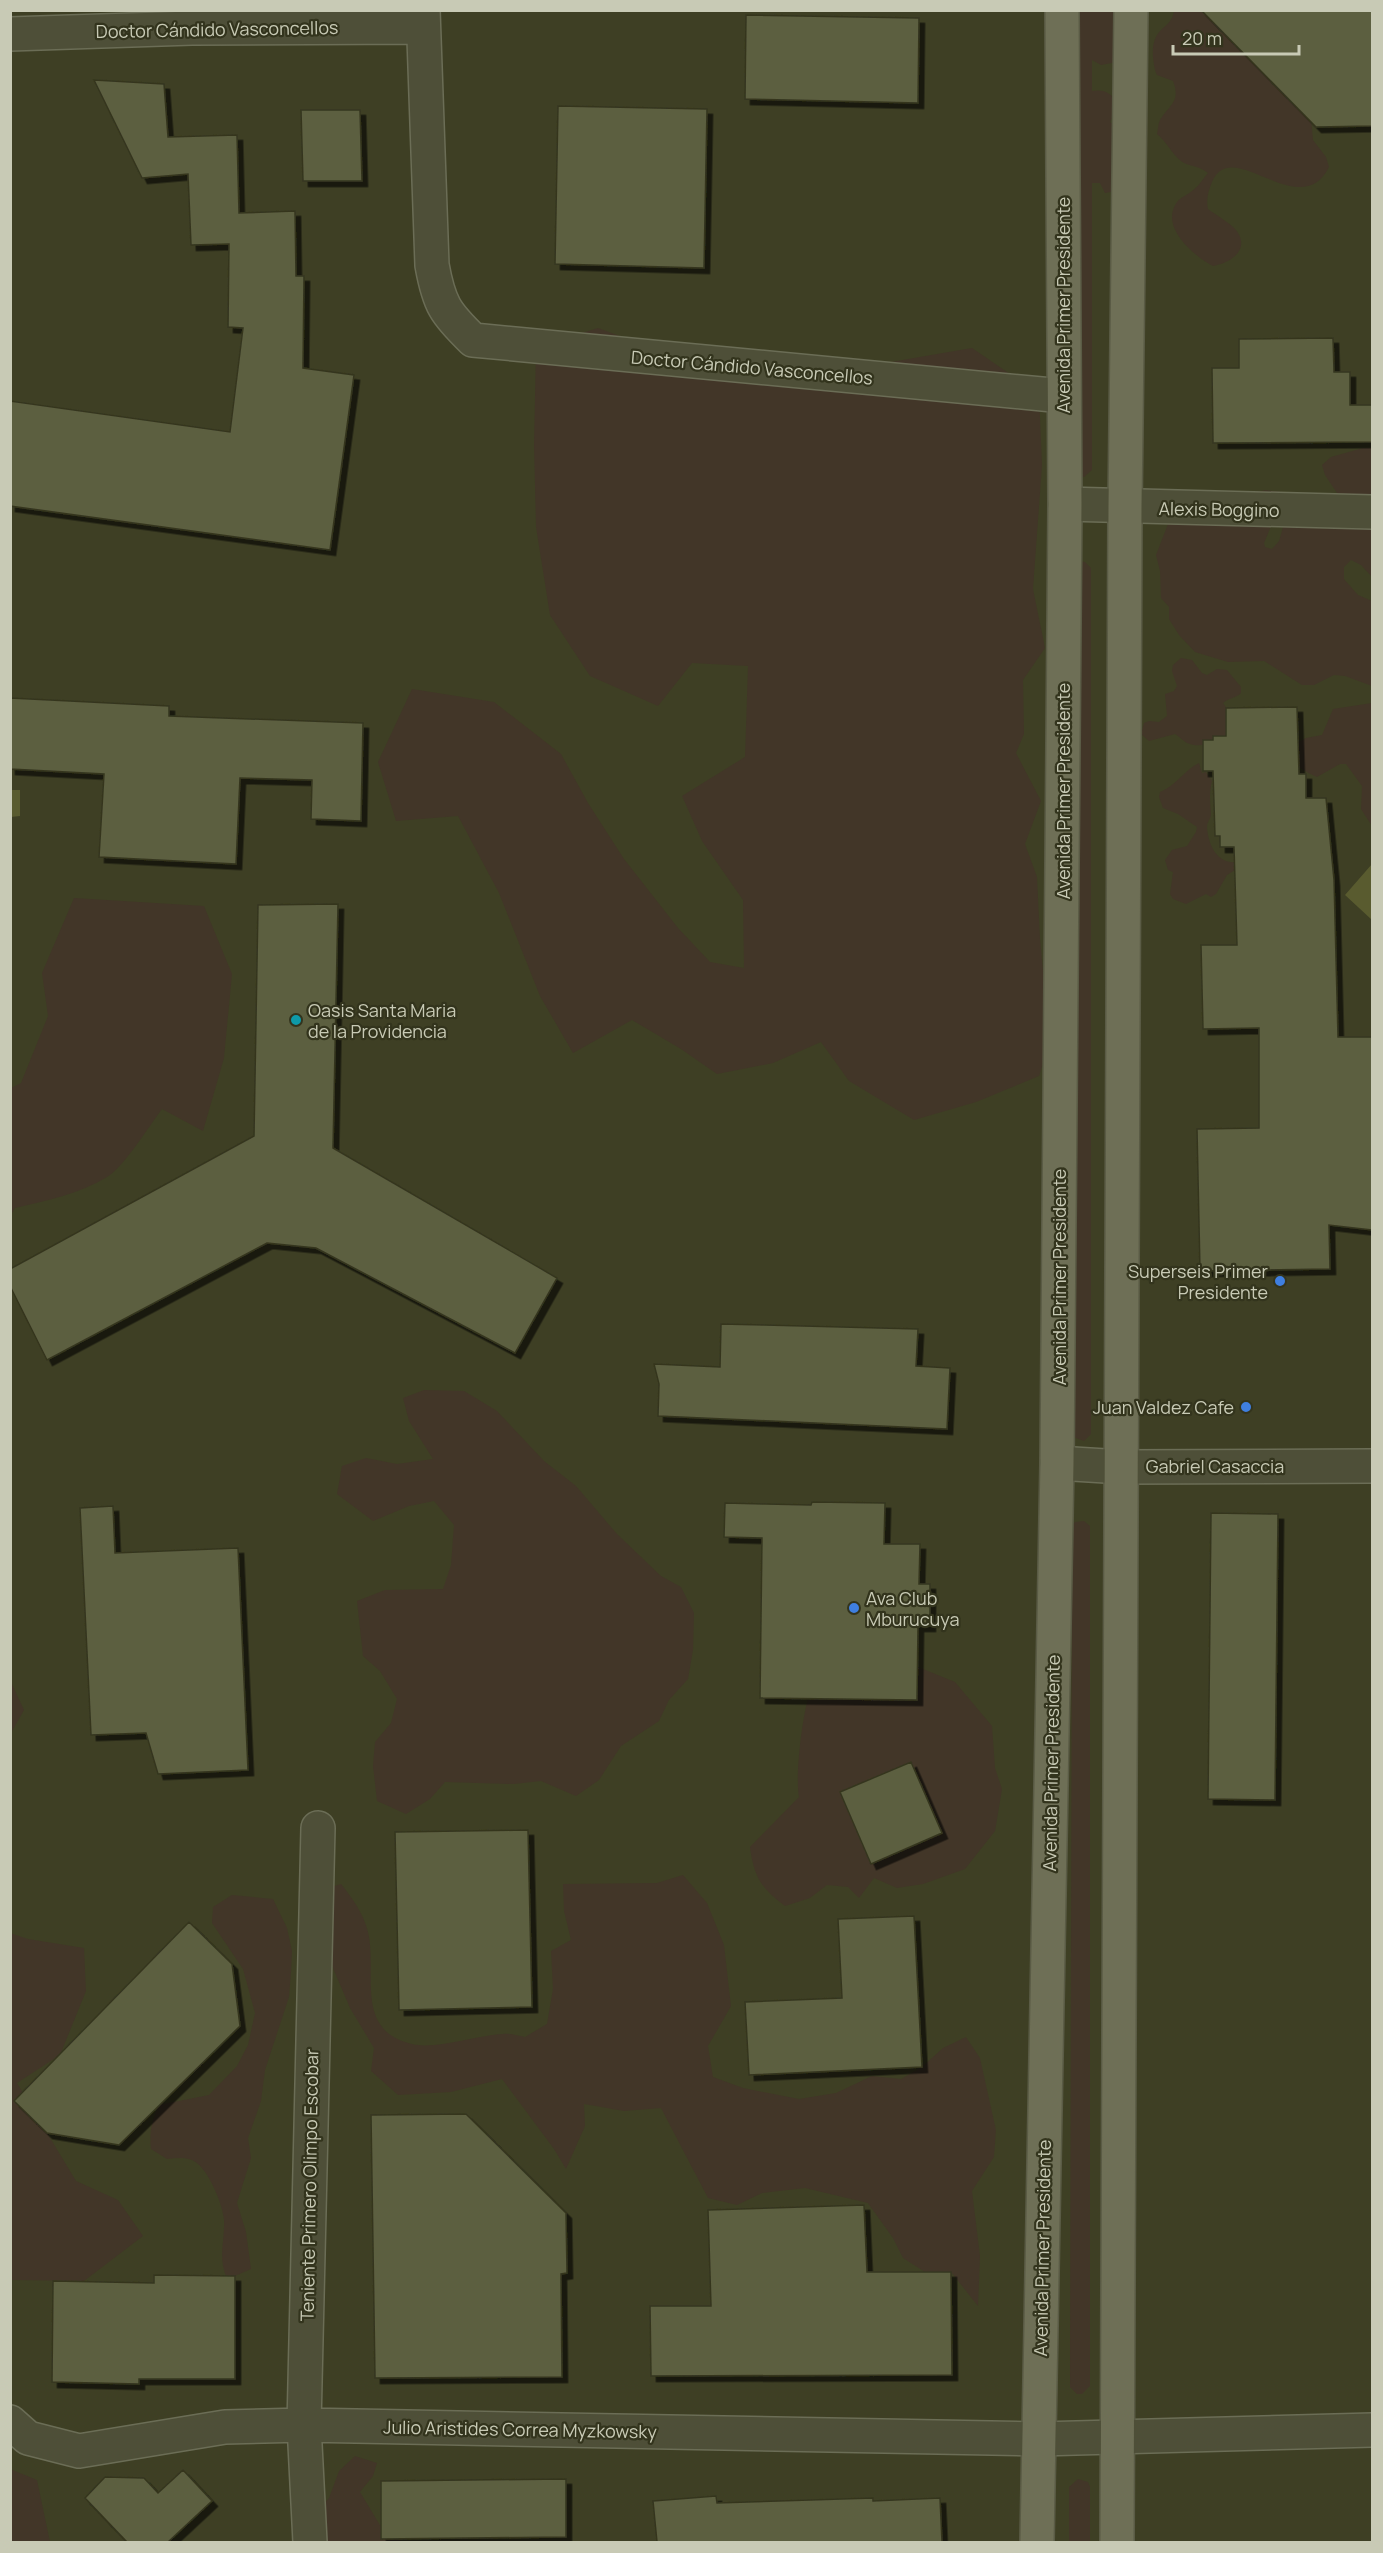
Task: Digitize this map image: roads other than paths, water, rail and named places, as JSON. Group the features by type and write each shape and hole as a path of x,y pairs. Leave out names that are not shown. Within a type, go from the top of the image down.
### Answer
{"main road":[{"name":"Avenida Primer Presidente","path":"1037,2542 1057,1463 1065,504 1062,10"},
{"path":"1117,2542 1125,507 1131,10"}],"street":[{"name":"Doctor Cándido Vasconcellos","path":"10,34 423,19 432,265 438,296 450,318 473,340 1063,396"},
{"name":"Alexis Boggino","path":"1065,504 1372,512"},
{"name":"Gabriel Casaccia","path":"1057,1463 1122,1467 1372,1466"},
{"name":"Teniente Primero Olimpo Escobar","path":"310,2542 304,2425 318,1828"},
{"name":"Julio Aristides Correa Myzkowsky","path":"10,2422 28,2438 79,2451 225,2427 304,2425 1038,2439 1118,2437"},
{"path":"1118,2437 1372,2430"}],"place":[{"name":"Oasis Santa Maria de la Providencia","path":"296,1020"},
{"name":"Superseis Primer Presidente","path":"1280,1281"},
{"name":"Juan Valdez Cafe","path":"1246,1407"},
{"name":"Ava Club Mburucuya","path":"854,1608"}]}
